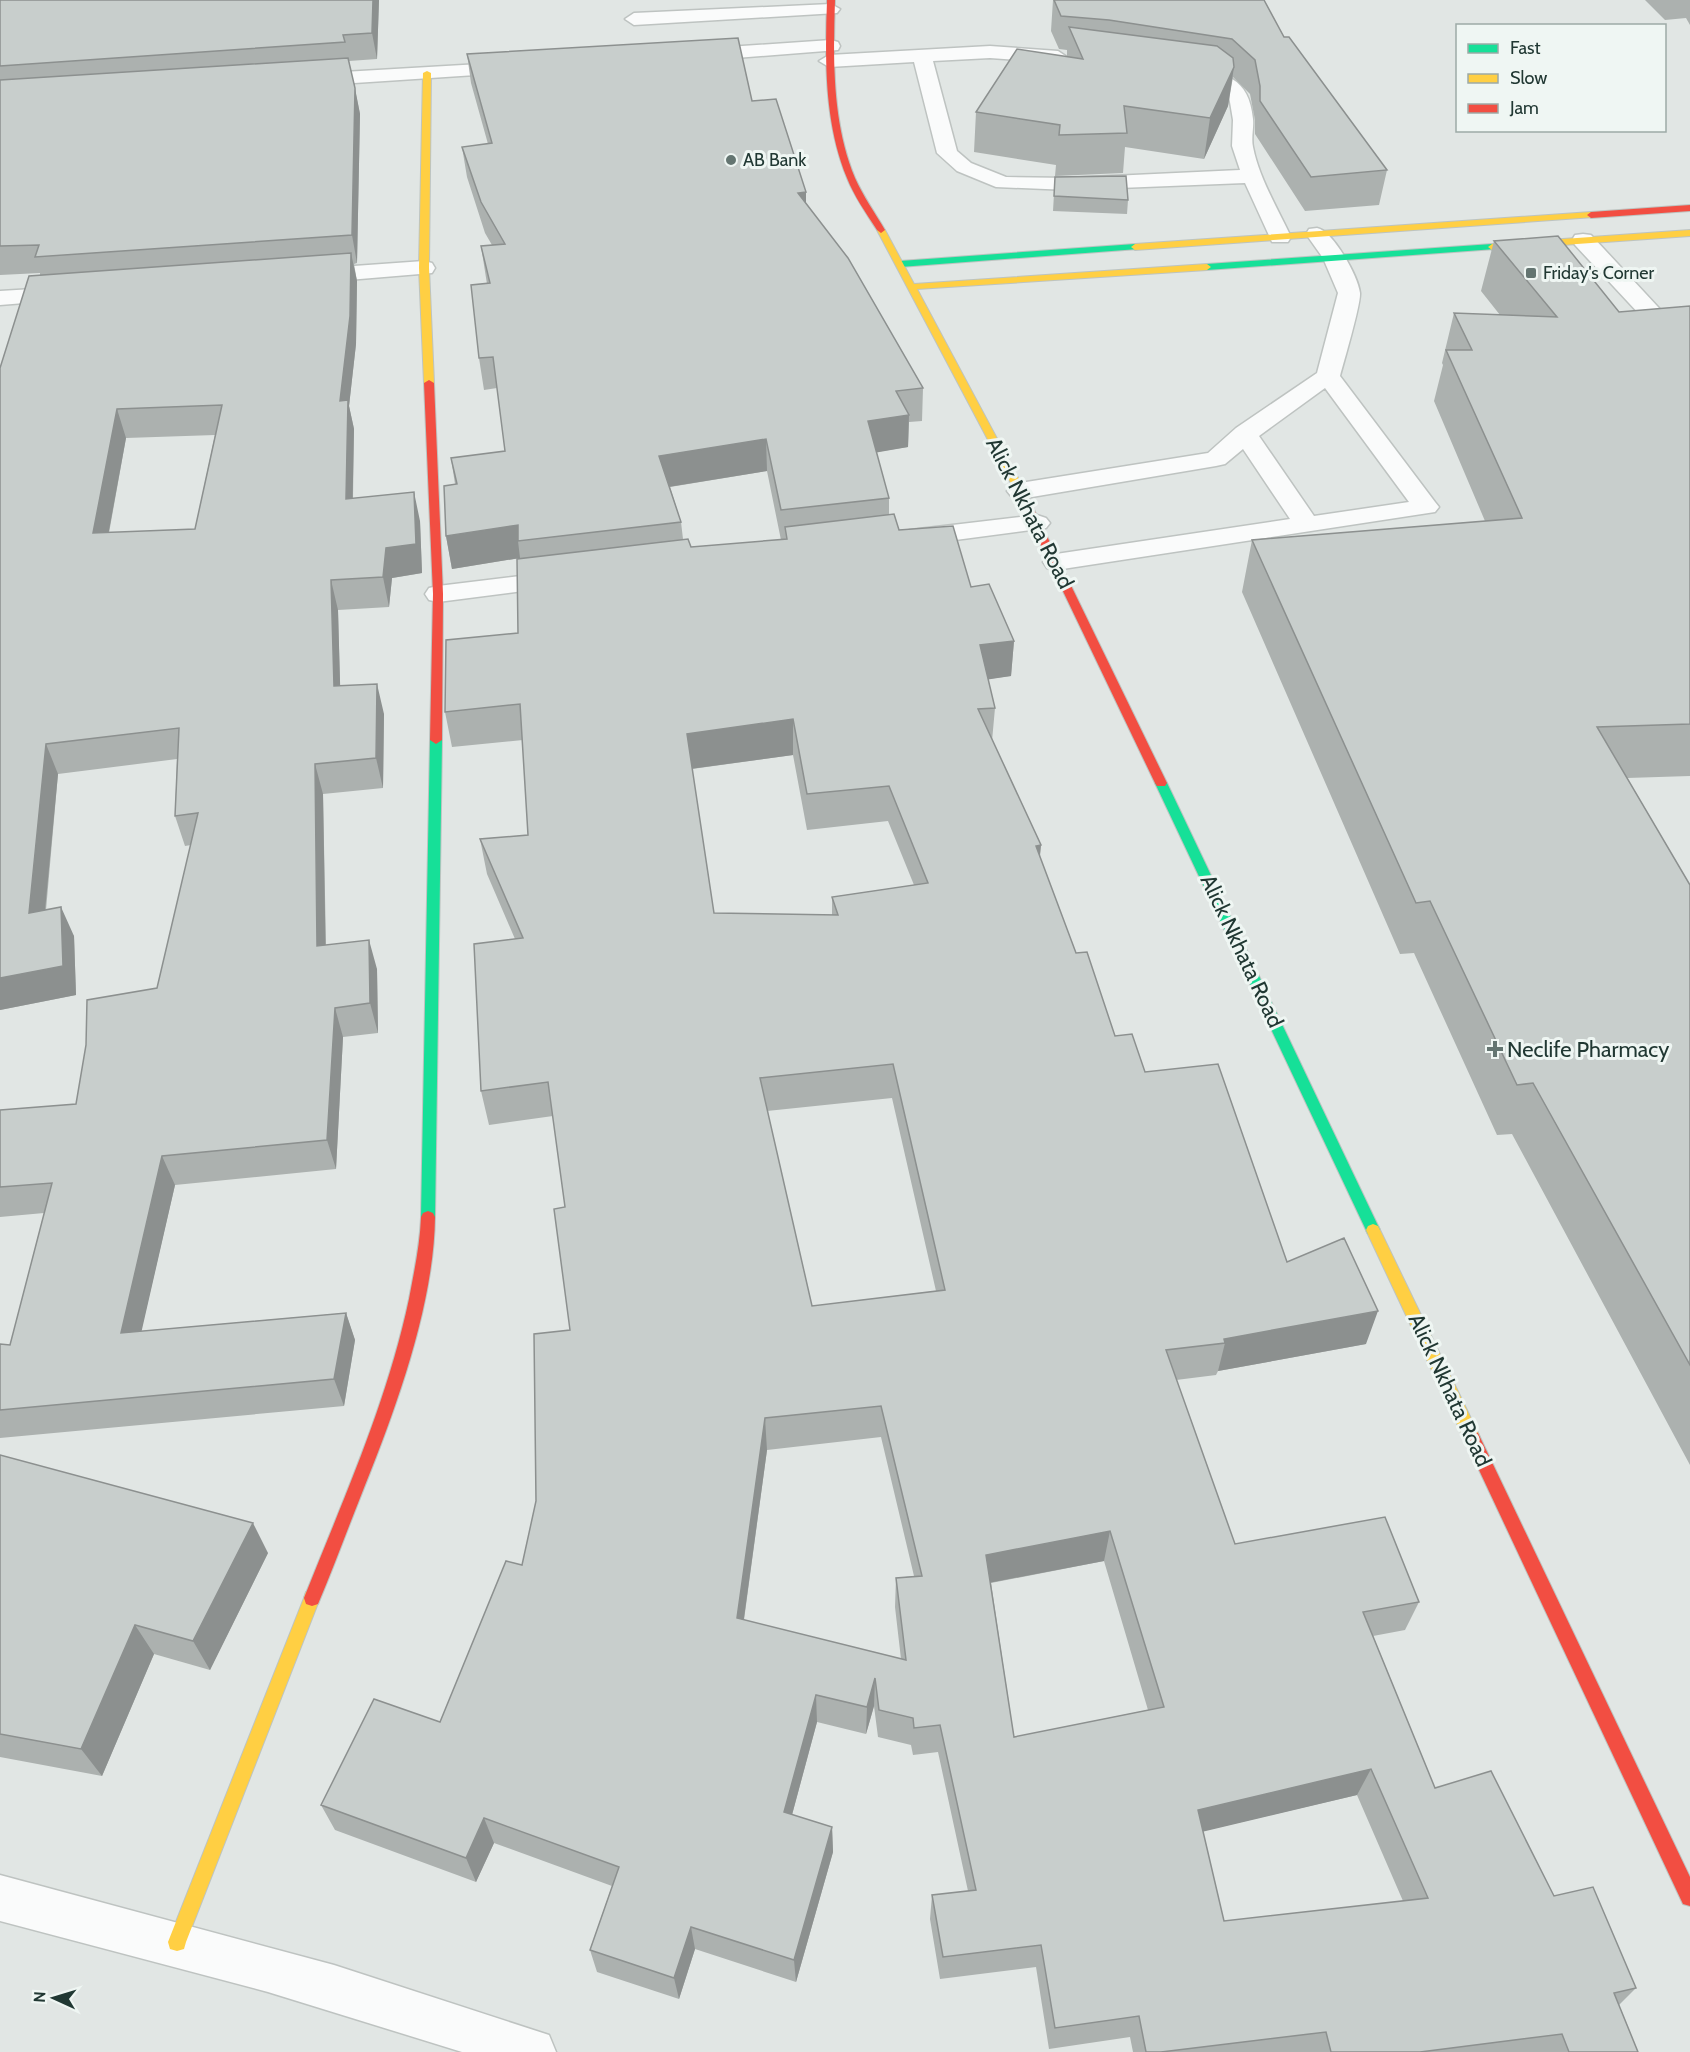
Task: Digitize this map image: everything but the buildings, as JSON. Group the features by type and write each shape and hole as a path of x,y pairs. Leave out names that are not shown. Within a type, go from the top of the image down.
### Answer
{"main road":[{"name":"Alick Nkhata Road","path":"831,4 830,54 842,151 851,178 912,286 1037,523 1690,1897"},
{"path":"177,1942 382,1420 412,1327 428,1233 438,594 424,268 427,74"},
{"path":"900,264 1690,208"},
{"path":"912,286 1690,233"}],"street":[{"path":"634,19 770,6 831,4"},
{"path":"676,57 1005,52 1082,59"},
{"path":"922,55 947,153 964,167 1003,183 1069,184 1251,176"},
{"path":"285,82 534,66"},
{"path":"1172,70 1219,78 1238,94 1243,120 1242,146 1251,176 1280,237"},
{"path":"1020,491 1216,459 1245,433 1328,376 1349,293 1334,257 1317,234"},
{"path":"1583,240 1663,326"},
{"path":"294,277 424,268"},
{"path":"0,298 82,292"},
{"path":"1056,562 1426,507 1328,376"},
{"path":"1245,433 1307,525"},
{"path":"884,541 1037,523"},
{"path":"438,594 591,576"},
{"path":"0,1898 177,1942 454,2025 532,2052"}],"traffic: fast":[{"path":"900,264 1135,247"},
{"path":"1207,267 1492,247"},
{"path":"428,1217 436,740"},
{"path":"1161,783 1373,1230"}],"traffic: slow":[{"path":"427,73 424,268 429,383"},
{"path":"1135,247 1591,215"},
{"path":"881,230 1019,489"},
{"path":"1492,247 1690,233"},
{"path":"912,287 1207,267"},
{"path":"1373,1230 1472,1438"},
{"path":"177,1942 312,1598"}],"traffic: jam":[{"path":"831,0 832,90 838,137 851,178 881,230"},
{"path":"1591,215 1690,208"},
{"path":"429,383 438,594 436,740"},
{"path":"1019,489 1161,783"},
{"path":"312,1598 359,1481 401,1361 412,1321 427,1241 428,1217"},
{"path":"1472,1438 1690,1897"}],"place":[{"name":"AB Bank","path":"731,160"},
{"name":"Friday's Corner","path":"1531,273"},
{"name":"Neclife Pharmacy","path":"1495,1049"}]}
